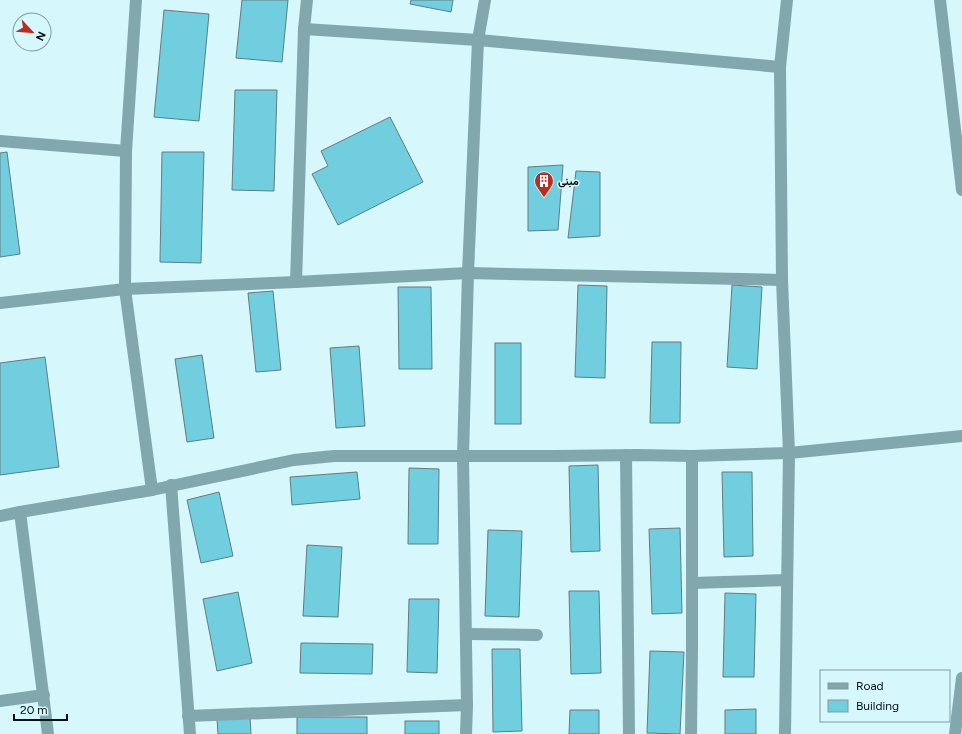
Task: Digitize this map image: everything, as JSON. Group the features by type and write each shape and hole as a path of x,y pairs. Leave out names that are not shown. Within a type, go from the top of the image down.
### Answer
{"street":[{"path":"136,0 126,151 125,289 152,490"},
{"path":"296,282 304,29 307,0"},
{"path":"466,734 467,705 463,456 468,273 478,40 485,0"},
{"path":"785,734 790,453 782,280 780,67 787,0"},
{"path":"940,0 956,91 962,190"},
{"path":"304,29 478,40 780,67"},
{"path":"0,141 126,151"},
{"path":"0,303 125,289 468,273 782,280"},
{"path":"0,516 152,490 294,460 334,456 692,456 790,453 962,436"},
{"path":"626,455 629,734"},
{"path":"691,734 692,456"},
{"path":"171,485 190,734"},
{"path":"20,512 48,734"},
{"path":"692,583 787,580"},
{"path":"466,634 537,635"},
{"path":"955,734 962,678"},
{"path":"0,701 44,695"},
{"path":"188,716 467,705"}],"building":[{"path":"242,0 288,0 282,62 236,58"},
{"path":"411,0 453,0 451,12 410,4"},
{"path":"164,10 209,14 199,121 154,117"},
{"path":"235,90 277,90 274,191 232,190"},
{"path":"390,117 423,182 338,225 312,174 328,166 321,151"},
{"path":"7,152 20,254 0,257 0,153"},
{"path":"162,152 204,152 201,263 160,262"},
{"name":"مبنى","path":"563,165 558,230 528,231 528,167"},
{"name":"مبنى","path":"576,171 600,172 600,236 568,238"},
{"path":"578,285 607,286 605,378 575,377"},
{"path":"732,285 762,287 757,369 727,367"},
{"path":"398,287 431,287 432,369 399,369"},
{"path":"273,291 281,370 256,372 248,293"},
{"path":"652,342 681,342 680,423 650,423"},
{"path":"495,343 521,343 521,424 495,424"},
{"path":"359,346 365,426 336,428 330,348"},
{"path":"202,355 214,438 187,442 175,359"},
{"path":"45,357 59,467 0,475 0,363"},
{"path":"598,465 600,551 571,552 569,466"},
{"path":"409,468 439,469 438,544 408,544"},
{"path":"357,472 360,499 292,505 290,477"},
{"path":"722,472 752,472 753,556 724,557"},
{"path":"219,492 233,556 201,563 187,500"},
{"path":"680,528 682,613 652,614 649,529"},
{"path":"488,530 522,531 519,617 485,616"},
{"path":"307,545 342,547 338,617 303,616"},
{"path":"569,591 599,591 601,673 571,674"},
{"path":"238,592 252,663 217,671 203,599"},
{"path":"725,593 756,594 754,677 723,677"},
{"path":"409,599 439,599 437,673 407,672"},
{"path":"301,643 373,644 372,674 300,673"},
{"path":"492,649 520,649 522,731 493,732"},
{"path":"650,651 684,652 680,734 647,733"},
{"path":"756,709 756,734 725,734 725,710"},
{"path":"570,710 599,710 599,734 569,734"},
{"path":"250,716 251,734 218,734 217,719"},
{"path":"297,717 367,717 367,734 297,734"},
{"path":"405,721 439,721 439,734 405,734"}],"place":[{"name":"مبنى","path":"544,198"}]}
